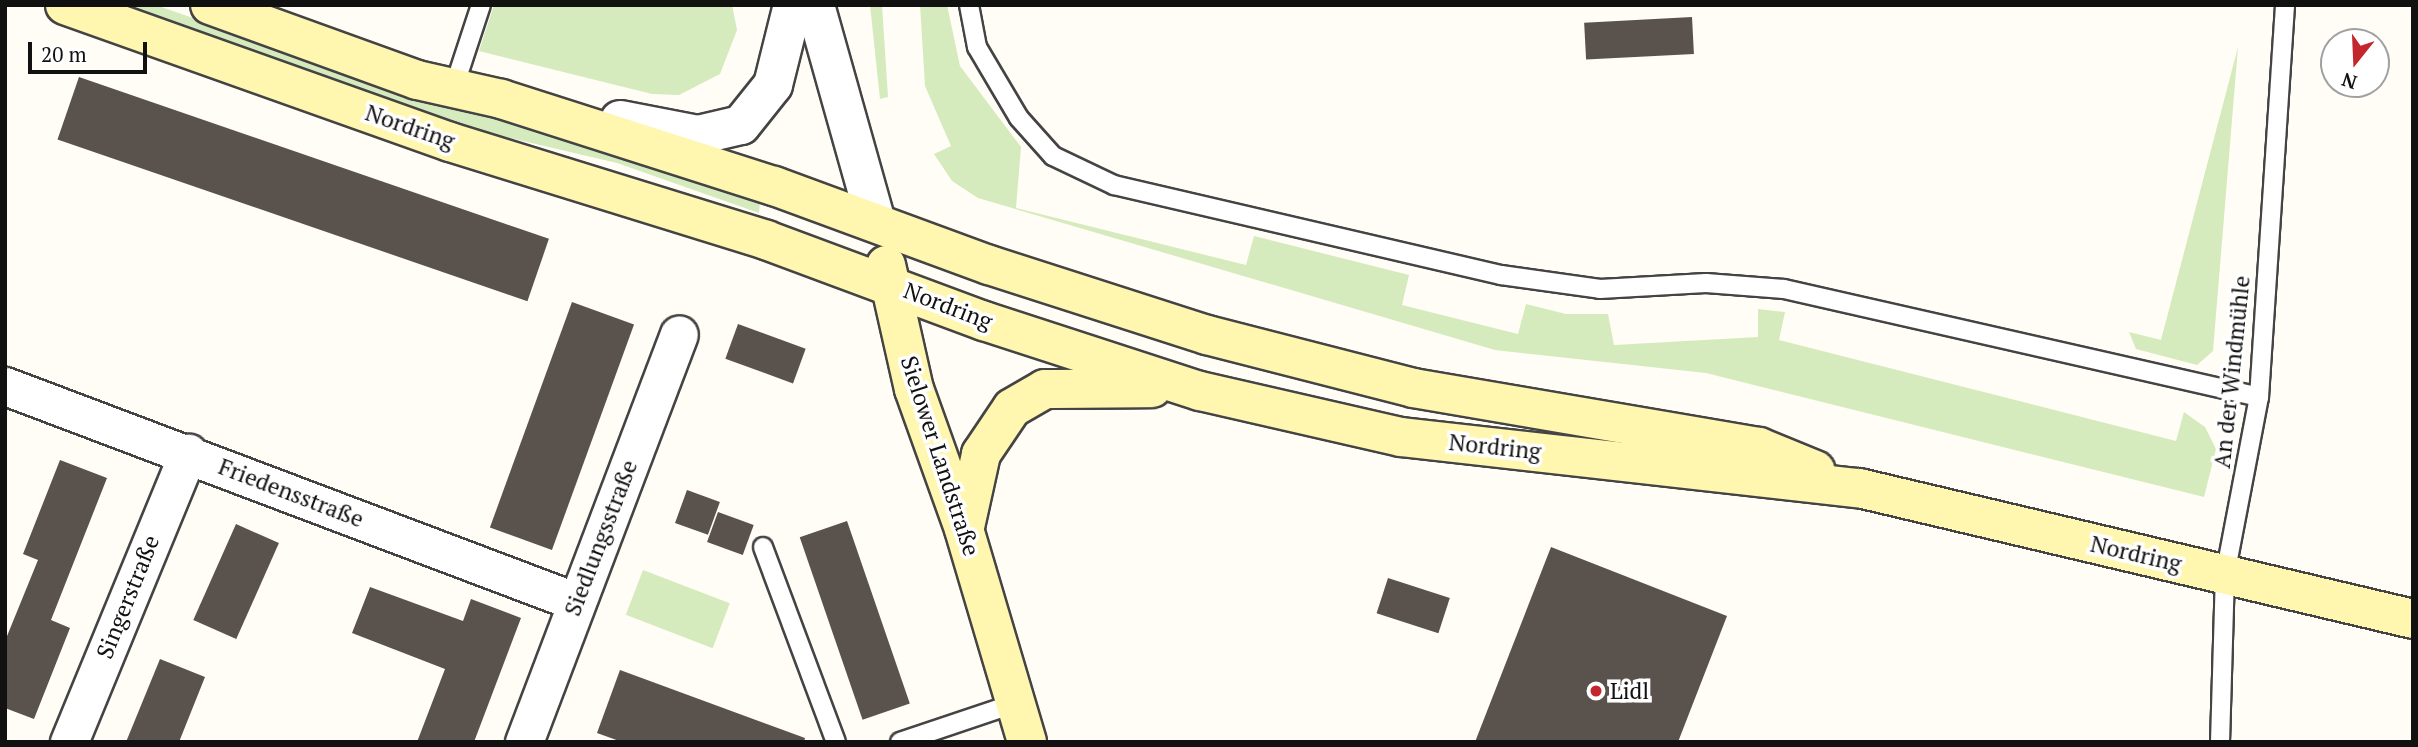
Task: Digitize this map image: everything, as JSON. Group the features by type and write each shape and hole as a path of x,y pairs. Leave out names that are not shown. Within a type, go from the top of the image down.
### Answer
{"main road":[{"name":"Nordring","path":"65,5 450,142 891,283 984,321 1200,391 1401,437 1859,488 2413,619"},
{"name":"Nordring","path":"210,5 453,90 501,99 876,222 1207,335 1413,388 1759,447 1859,488"},
{"name":"Sielower Landstraße","path":"876,222 914,389 964,529 1027,742"},
{"path":"964,529 981,454 1012,408 1045,389 1116,385 1200,391"}],"street":[{"path":"501,99 572,107 668,132 726,131 752,116 773,85 793,5"},
{"name":"Sielower Landstraße","path":"815,5 876,222"},
{"name":"Siedlungsstraße","path":"524,742 679,335"},
{"name":"Friedensstraße","path":"5,386 577,602"},
{"name":"Singerstraße","path":"69,742 188,453"}],"lane":[{"path":"453,90 481,5"},
{"path":"969,5 976,47 1019,118 1053,156 1114,185 1501,275 1600,289 1706,283 1784,289 2259,397"},
{"name":"An der Windmühle","path":"2220,742 2225,575 2259,397 2285,5"},
{"path":"762,547 836,742"},
{"path":"900,742 1016,703"}],"green space":[{"path":"105,5 156,5 443,106 546,127 760,200 759,213 617,163 441,122"},
{"path":"494,5 732,5 737,30 720,74 679,95 652,94 479,51"},
{"path":"870,5 882,5 888,97 880,99"},
{"path":"920,5 947,5 960,66 1021,147 1016,208 1246,265 1254,236 1409,275 1402,305 1518,334 1526,304 1566,314 1608,314 1614,345 1758,337 1758,309 1785,312 1779,340 2176,441 2184,412 2205,427 2216,449 2204,497 1706,373 1495,350 978,198 952,181 934,154 951,146 925,86"},
{"path":"2238,47 2213,351 2197,365 2136,349 2129,332 2161,340"},
{"path":"643,570 730,603 713,648 626,615"}],"building":[{"path":"1692,17 1694,54 1586,60 1584,23"},
{"path":"79,77 549,239 527,301 58,139"},
{"path":"572,302 634,325 552,550 490,528"},
{"path":"738,324 806,349 793,383 725,359"},
{"path":"60,460 107,478 51,620 70,628 34,719 5,708 5,641 38,560 23,554"},
{"path":"687,490 720,502 708,535 675,523"},
{"path":"718,512 754,525 743,555 707,542"},
{"path":"847,521 910,703 863,720 800,537"},
{"path":"236,524 279,543 236,639 193,620"},
{"name":"Lidl","path":"1551,547 1727,616 1678,742 1475,742"},
{"path":"1388,578 1450,598 1438,633 1377,613"},
{"path":"370,587 463,621 471,599 521,618 474,742 417,742 445,669 352,633"},
{"path":"160,659 205,677 179,742 126,742"},
{"path":"620,670 805,738 804,742 622,742 597,733"}],"place":[{"name":"Lidl","path":"1596,691"}]}
